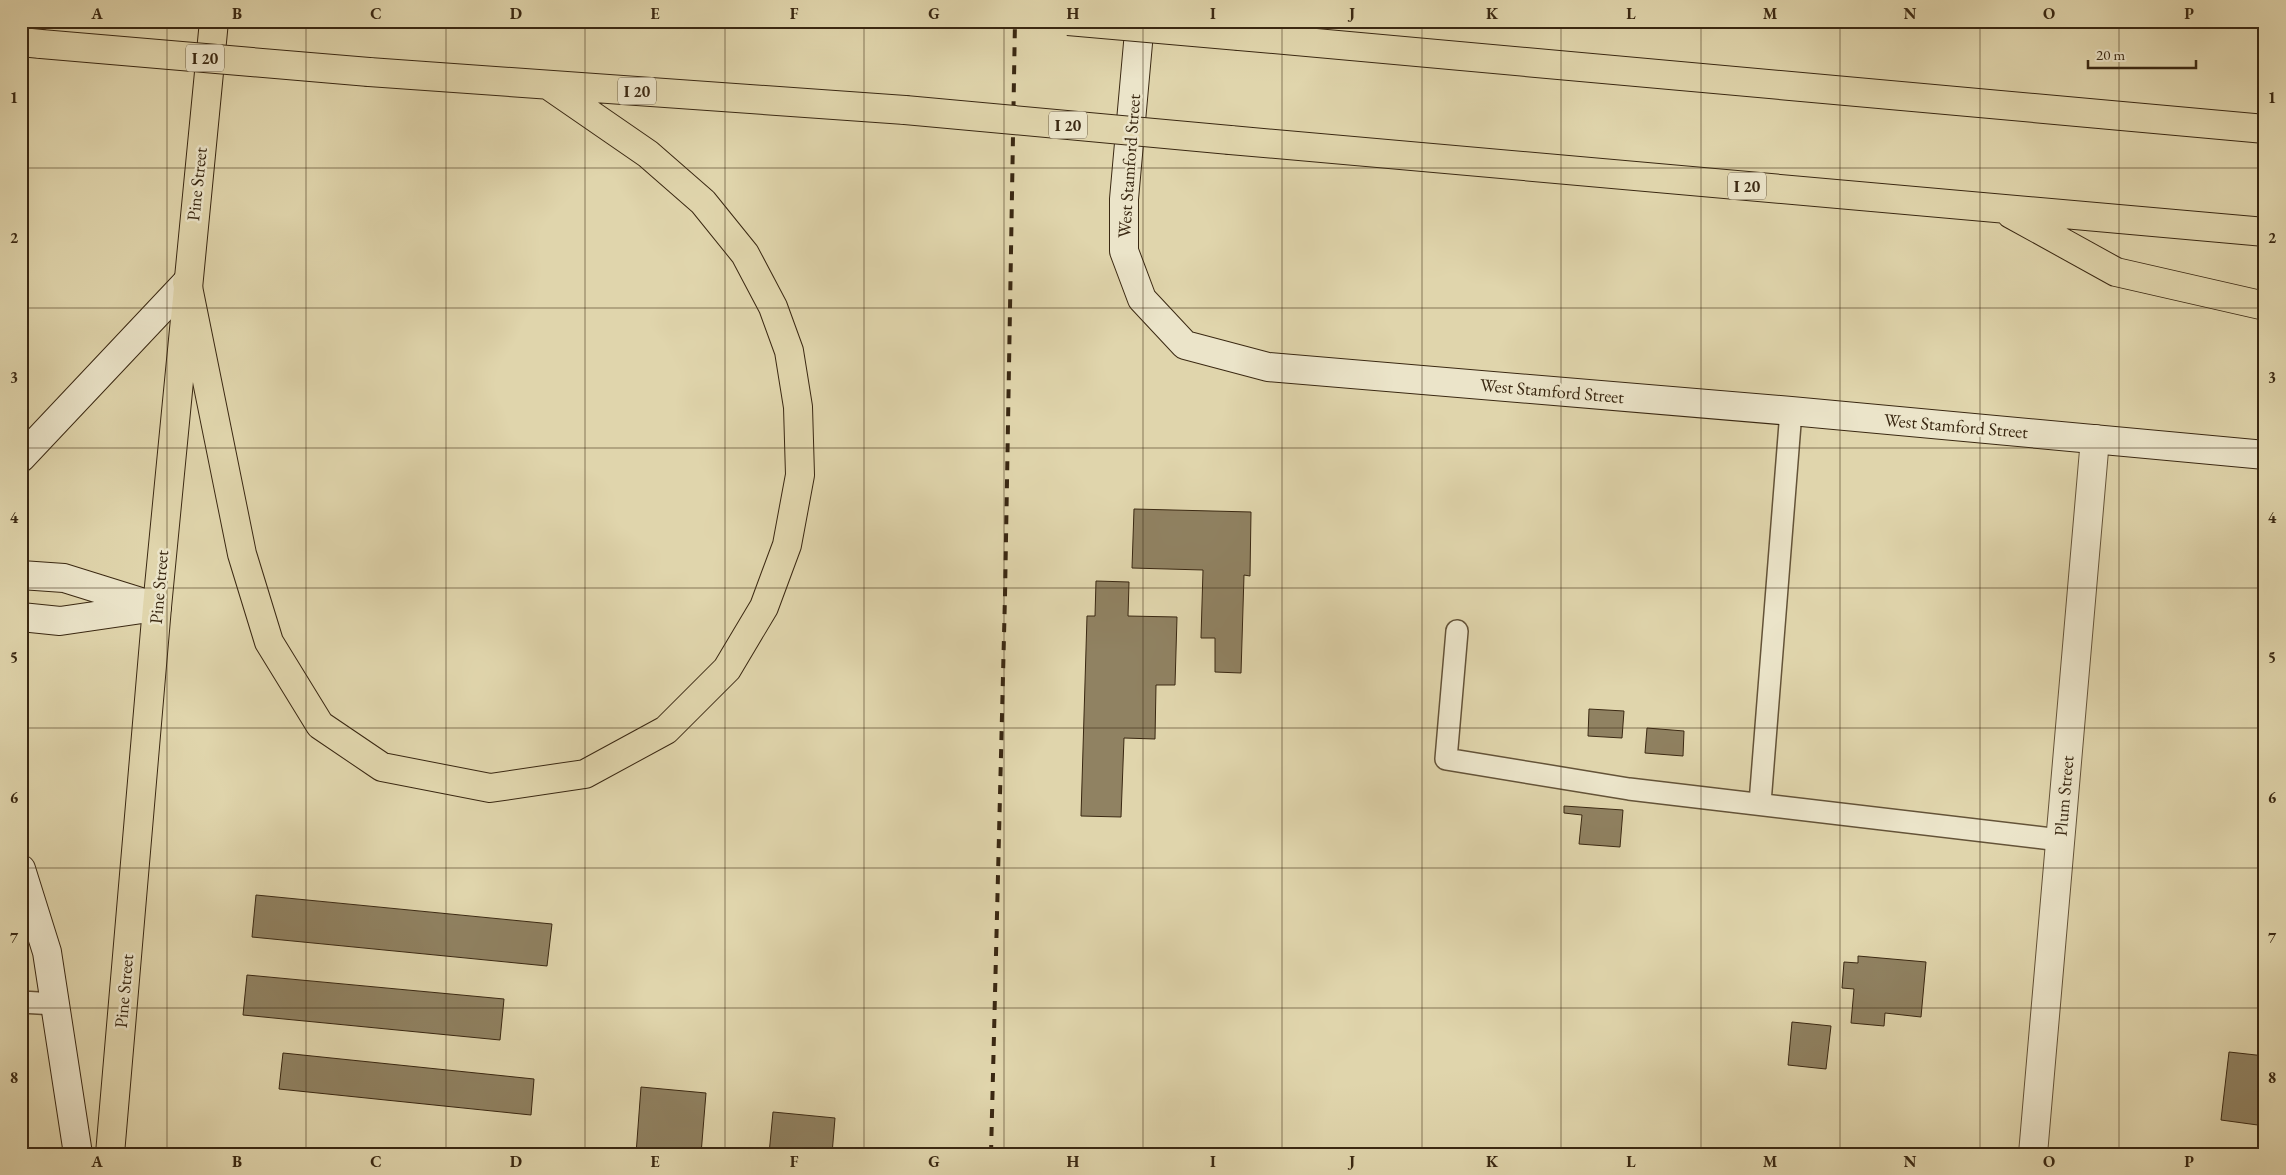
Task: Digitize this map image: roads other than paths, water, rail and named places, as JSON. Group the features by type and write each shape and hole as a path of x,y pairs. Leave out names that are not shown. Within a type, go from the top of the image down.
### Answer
{"main road":[{"name":"Pine Street","path":"110,1154 157,607 187,282 214,21"},
{"path":"1068,21 2265,129"},
{"name":"West Stamford Street","path":"1140,21 1124,199 1124,251 1142,299 1184,344 1268,367 2095,438 2265,456"},
{"name":"I 20","path":"31,43 369,72 905,110 2265,232"},
{"path":"187,282 248,572 269,642 320,725 382,767 490,788 585,774 658,735 666,730 726,669 764,606 787,545 800,475 798,407 789,351 773,307 745,254 703,202 662,166 548,85"},
{"path":"2003,209 2116,272 2265,306"},
{"path":"21,458 187,282"},
{"name":"Plum Street","path":"2033,1154 2095,438"},
{"path":"21,575 64,578 157,607"},
{"path":"21,617 60,621 157,607"},
{"path":"21,869 47,952 78,1154"}],"lane":[{"path":"1760,803 1791,411"},
{"path":"1457,631 1446,759 1629,789 2060,840"},
{"path":"21,1002 55,1004"}],"railway":[{"path":"991,1154 1005,596 1015,21"}]}
